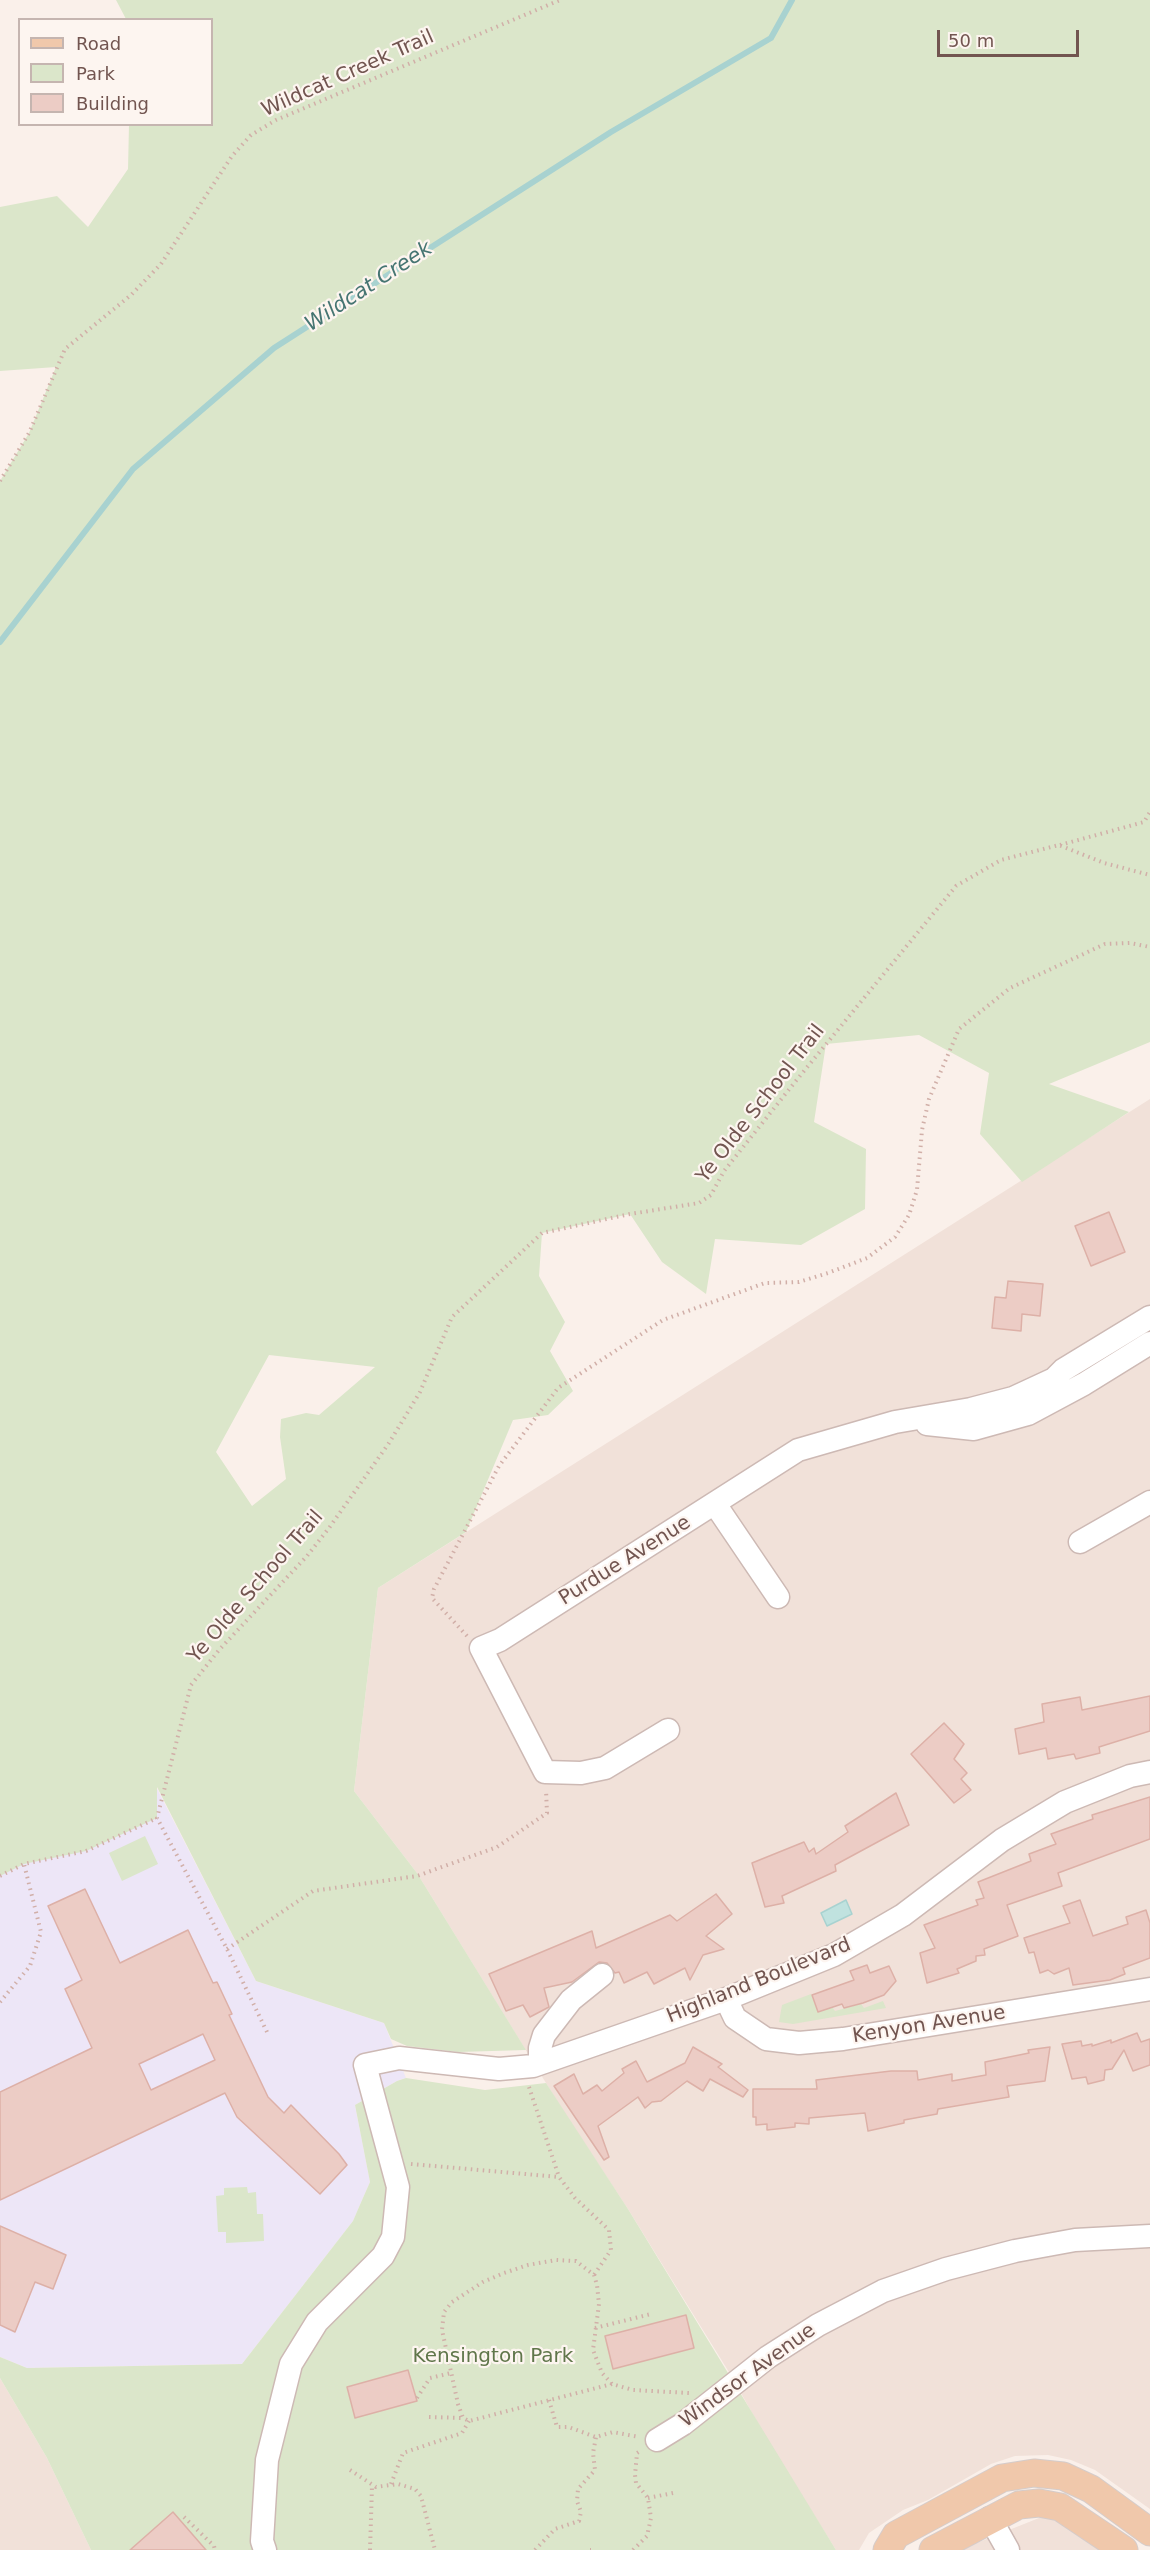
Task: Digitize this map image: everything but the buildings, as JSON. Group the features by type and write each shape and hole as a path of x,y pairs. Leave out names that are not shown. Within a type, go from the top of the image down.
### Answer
{"main road":[{"path":"887,2550 896,2535 1002,2478 1034,2473 1063,2476 1091,2489 1150,2532"},
{"path":"933,2550 990,2518 1019,2505 1039,2503 1060,2507 1124,2550"}],"street":[{"name":"Purdue Avenue","path":"481,1648 500,1640 798,1450 895,1422 971,1410 1013,1398 1054,1379 1063,1370 1150,1317"},
{"name":"Purdue Avenue","path":"895,1422 974,1429 1028,1414 1150,1343"},
{"path":"1150,1502 1080,1542 1118,1535 1150,1519"},
{"path":"715,1504 778,1597"},
{"path":"481,1648 545,1772 580,1773 605,1768 668,1730"},
{"name":"Highland Boulevard","path":"265,2550 262,2541 267,2460 291,2364 317,2322 383,2256 393,2237 398,2187 365,2065 399,2058 499,2069 531,2065 726,2000 834,1955 903,1915 1002,1840 1065,1802 1130,1776 1150,1772"},
{"path":"531,2065 544,2035 571,2000 602,1976"},
{"name":"Kenyon Avenue","path":"726,2000 735,2018 766,2039 799,2043 843,2039 1150,1989"},
{"name":"Windsor Avenue","path":"657,2440 683,2424 768,2357 818,2325 883,2291 946,2269 1016,2251 1075,2240 1150,2236"},
{"path":"990,2518 1008,2550"}],"path":[{"name":"Wildcat Creek Trail","path":"0,481 29,433 65,349 131,295 161,264 232,156 251,135 276,120 560,0"},
{"name":"Ye Olde School Trail","path":"157,1818 191,1685 219,1650 307,1556 329,1528 389,1443 420,1392 452,1317 542,1233 630,1214 699,1203 711,1195 724,1171 956,886 1001,860 1144,822 1150,812"},
{"path":"1059,845 1104,863 1150,875"},
{"path":"481,1648 461,1631 432,1598 434,1588 499,1466 524,1429 558,1388 663,1320 765,1283 800,1282 828,1273 867,1257 895,1237 909,1215 917,1190 922,1130 929,1099 958,1029 1010,988 1106,944 1130,943 1150,947"},
{"path":"227,1949 313,1891 417,1876 497,1847 547,1813 545,1772"},
{"path":"0,1876 24,1864 86,1851 157,1818 227,1949 267,2032"},
{"path":"0,2002 30,1966 40,1932 24,1864"},
{"path":"531,2065 559,2177 575,2198 609,2230 611,2250 594,2275 598,2304 593,2350 602,2373 612,2384"},
{"path":"420,2165 559,2177"},
{"path":"463,2418 442,2330 444,2312 452,2302 483,2282 528,2265 556,2260 576,2261 594,2275"},
{"path":"595,2328 651,2314"},
{"path":"417,2398 430,2378 451,2373"},
{"path":"429,2417 463,2418 469,2421 612,2384 633,2390 688,2393"},
{"path":"549,2400 557,2427 568,2427 596,2437 613,2432 657,2440"},
{"path":"391,2484 403,2452 462,2433 469,2421"},
{"path":"535,2550 555,2529 579,2521 581,2512 577,2501 578,2489 595,2470 593,2453 596,2437"},
{"path":"633,2550 647,2536 651,2518 648,2498 636,2483 634,2467 637,2453 657,2440"},
{"path":"350,2470 372,2486 407,2485 421,2496 435,2550"},
{"path":"370,2550 368,2549 372,2486"},
{"path":"648,2498 674,2493"},
{"path":"184,2517 214,2546 215,2550"}],"shaded area":[{"path":"1150,1099 1150,2509 1095,2470 1071,2460 1048,2455 1015,2456 991,2464 928,2500 903,2510 869,2533 859,2550 836,2550 770,2445 732,2377 628,2209 565,2114 417,1873 354,1791 378,1588"},
{"path":"133,1742 256,1981 384,2023 406,2078 355,2105 370,2182 353,2221 242,2364 27,2368 0,2357 0,1826"},
{"path":"0,2378 47,2458 91,2550 0,2550"},
{"path":"1039,2518 1052,2518 1066,2524 1103,2550 959,2550"}],"green space":[{"path":"116,0 1150,0 1150,1042 1049,1084 1129,1112 1022,1182 980,1134 989,1073 919,1035 826,1044 814,1122 866,1149 865,1209 801,1245 715,1239 706,1294 662,1262 630,1214 542,1233 539,1276 565,1322 550,1351 573,1391 548,1415 513,1420 466,1532 378,1588 354,1791 417,1873 526,2050 458,2052 407,2046 391,2039 384,2023 256,1981 157,1787 157,1818 86,1851 24,1864 0,1876 0,481 29,433 56,367 0,371 0,207 57,196 88,227 128,169 129,126 213,126 213,18 125,18","holes":["269,1355 375,1367 319,1415 306,1413 281,1419 280,1437 286,1479 252,1506 216,1452"]},
{"path":"145,1836 158,1864 122,1881 109,1853"},
{"path":"811,1994 818,2012 832,2007 835,2011 861,2004 864,2008 883,2001 886,2008 793,2024 779,2022 782,2005"},
{"name":"Kensington Park","path":"406,2078 485,2090 546,2083 628,2209 836,2550 91,2550 47,2458 0,2378 0,2357 27,2368 242,2364 353,2221 370,2182 355,2105"},
{"path":"247,2187 248,2193 256,2192 257,2214 263,2214 264,2241 226,2243 226,2232 218,2232 216,2196 224,2195 224,2188"}],"water":[{"path":"846,1900 852,1914 827,1926 821,1913"}],"waterway":[{"name":"Wildcat Creek","path":"0,642 133,469 274,348 611,132 771,38 792,0"}]}
